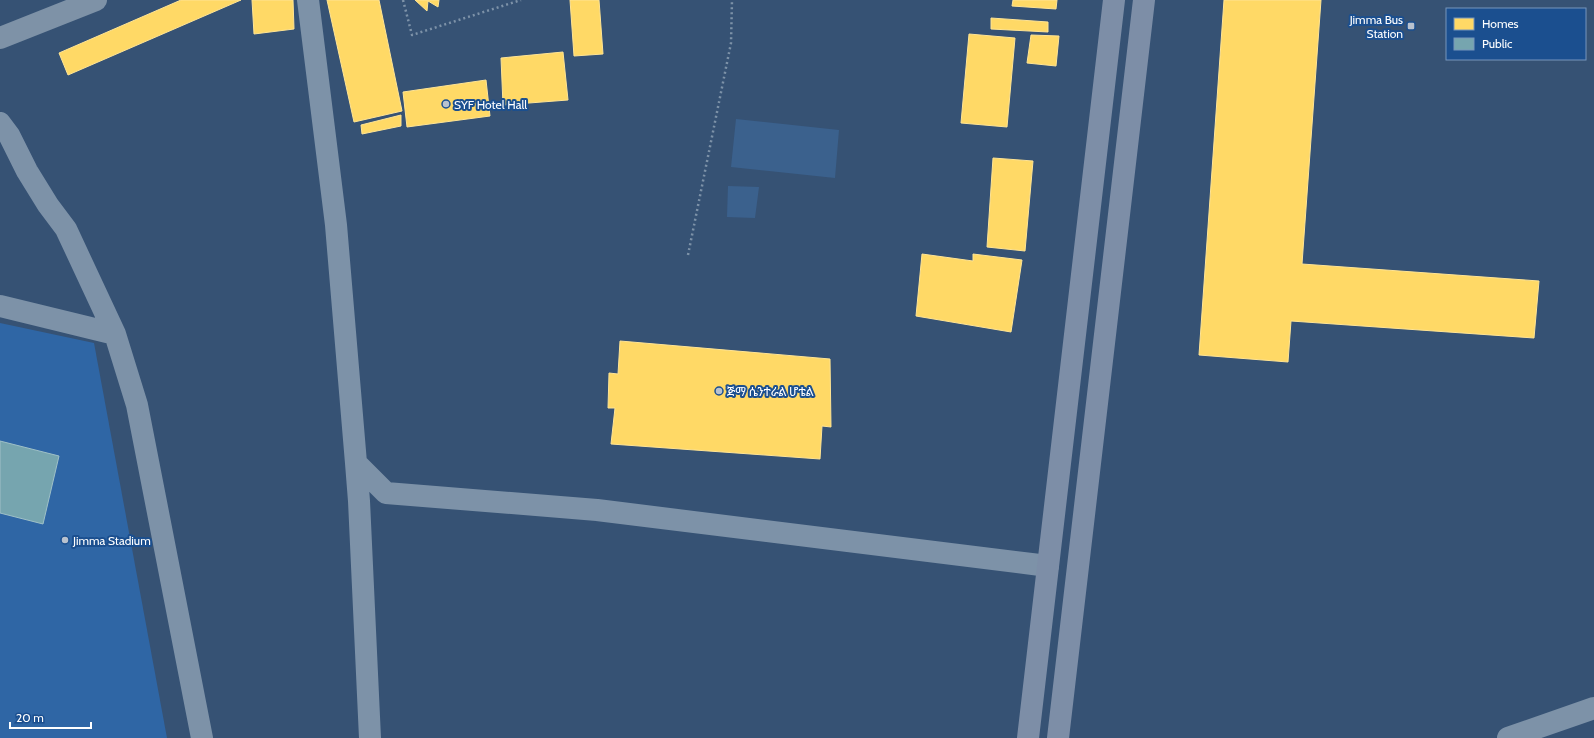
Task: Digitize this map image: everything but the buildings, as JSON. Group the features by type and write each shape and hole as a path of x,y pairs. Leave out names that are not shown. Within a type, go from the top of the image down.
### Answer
{"highway":[{"path":"0,38 96,0"}],"main road":[{"path":"1028,738 1114,0"},
{"path":"1058,738 1144,0"}],"street":[{"path":"308,0 336,225 360,508 370,738"},
{"path":"0,123 9,135 27,171 48,205 66,229 115,334 137,405 202,738"},
{"path":"0,306 115,334"},
{"path":"356,463 386,493 597,510 1048,566"},
{"path":"1508,738 1594,708"}],"path":[{"path":"403,0 412,35 521,0"},
{"path":"688,255 731,43 732,0"}],"shaded area":[{"path":"736,119 839,130 835,178 731,167"},
{"path":"728,186 759,187 755,218 727,217"},
{"name":"Jimma Stadium","path":"0,323 94,343 167,738 0,738"}],"place":[{"name":"Jimma Bus Station","path":"1411,26"},
{"name":"SYF Hotel Hall","path":"446,104"},
{"name":"ጅማ ሴንተራል ሆቴል","path":"719,391"},
{"name":"Jimma Stadium","path":"65,540"}]}
